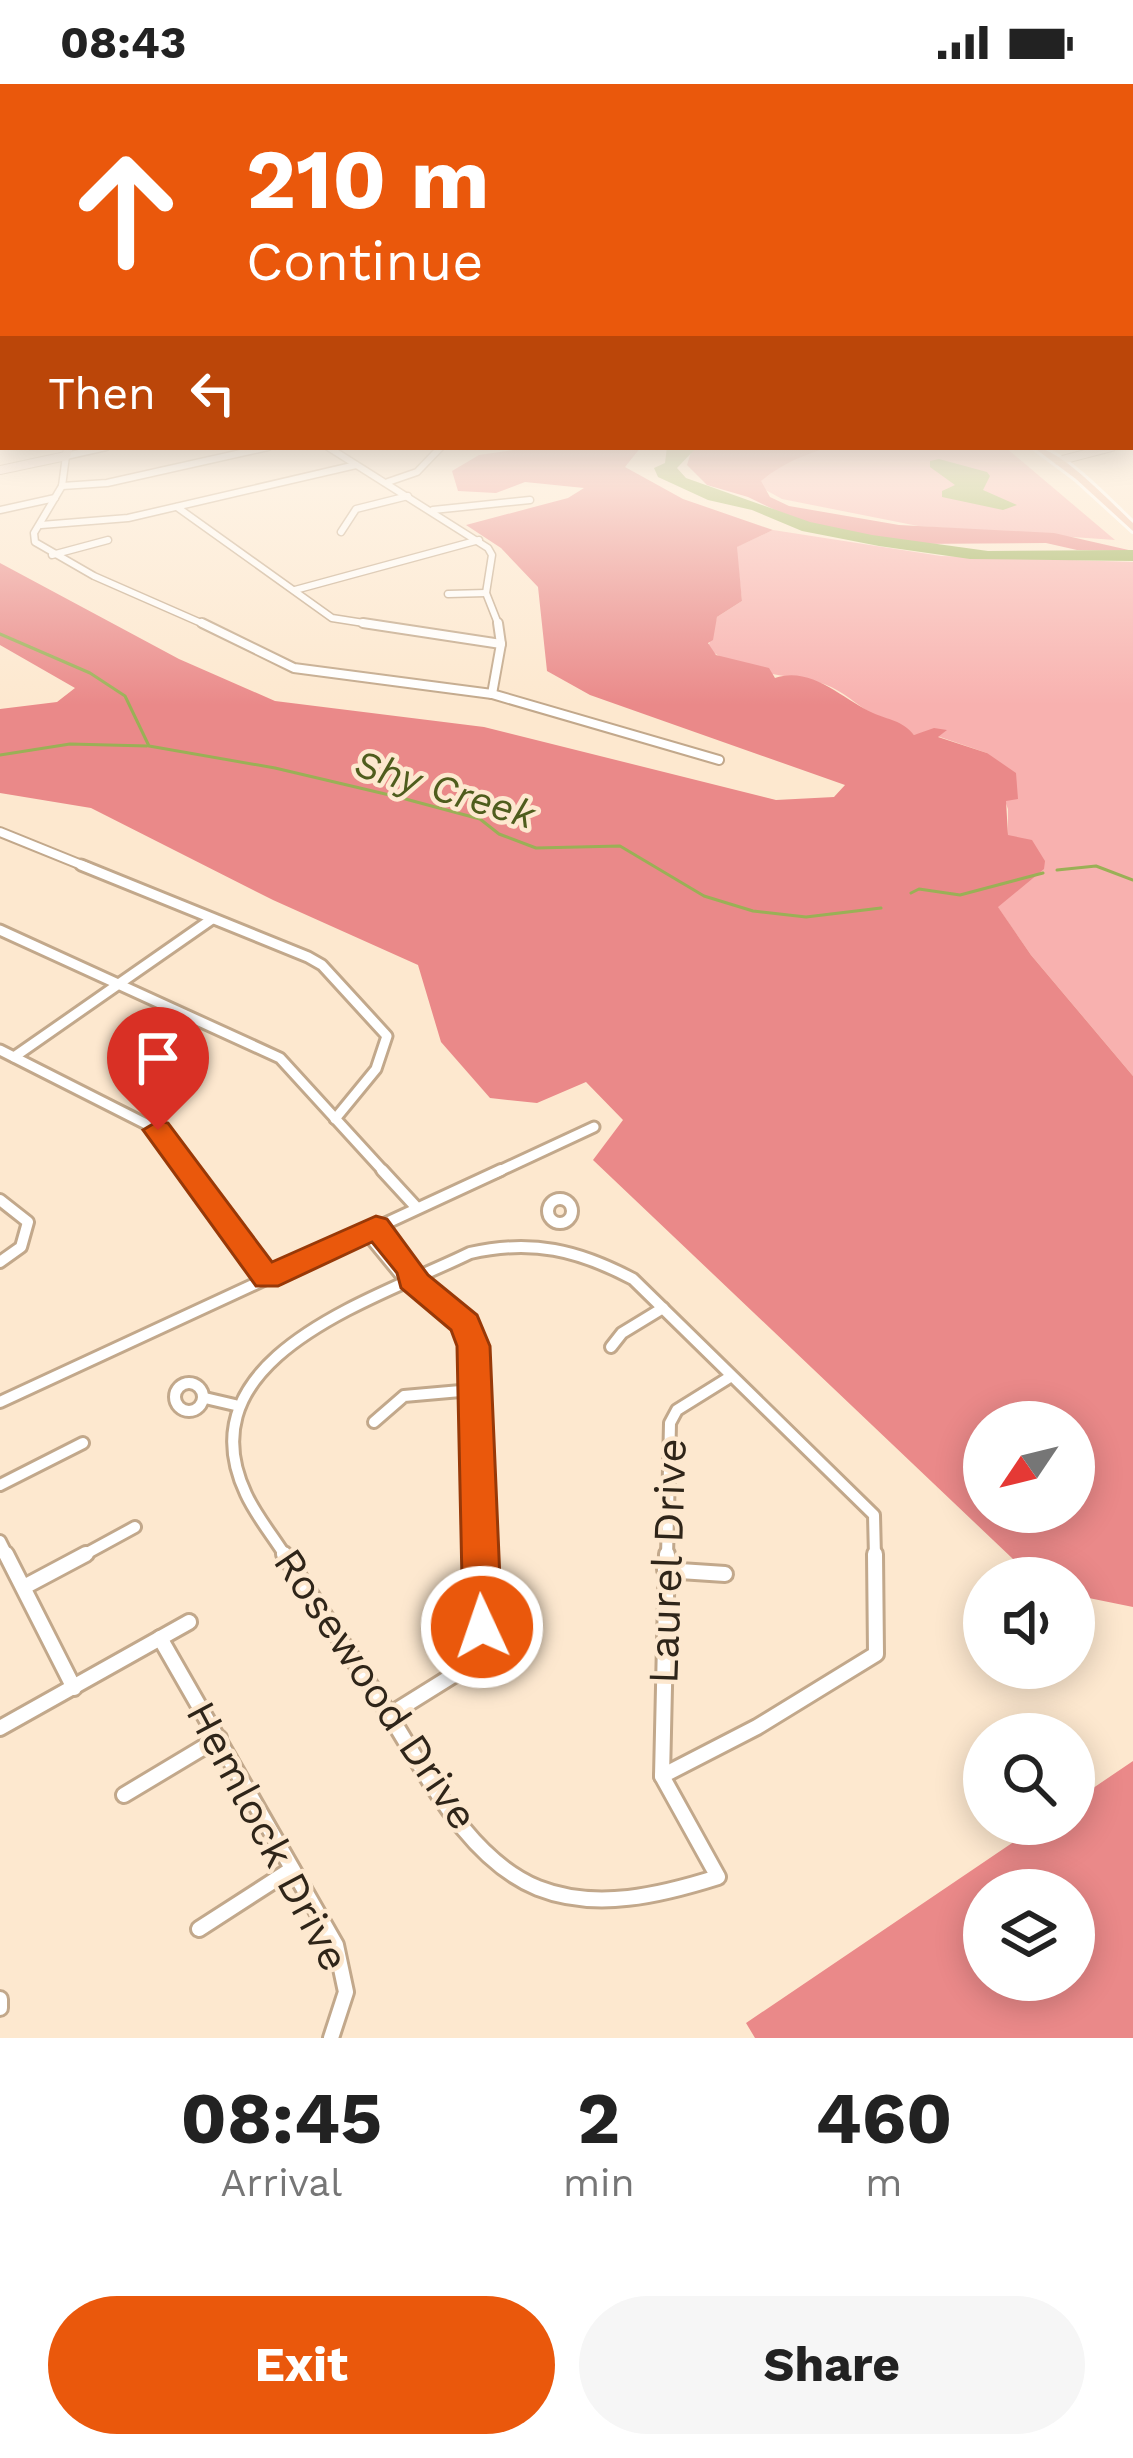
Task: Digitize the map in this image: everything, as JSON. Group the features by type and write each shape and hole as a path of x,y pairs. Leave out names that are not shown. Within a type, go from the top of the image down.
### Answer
{"street":[{"path":"70,523 41,525 34,533 35,542 52,555 294,668 492,694 719,760"},
{"path":"200,523 332,618 501,644"},
{"path":"340,532 341,523"},
{"path":"453,523 492,554 486,592 498,620 501,644 492,694"},
{"path":"52,555 108,540"},
{"path":"295,590 478,540"},
{"path":"448,594 486,592"},
{"path":"0,832 322,965 383,1026 388,1046 365,1084 335,1119"},
{"path":"14,1057 212,919"},
{"path":"0,930 280,1058 417,1208"},
{"path":"0,1050 158,1130 267,1278"},
{"path":"0,1402 594,1127"},
{"path":"0,1200 28,1222 21,1246 0,1262"},
{"path":"553,1246 559,1222"},
{"path":"371,1230 402,1276 466,1323 473,1346 482,1627 478,1648 468,1666 391,1714"},
{"path":"205,1398 236,1405 257,1372 287,1343 470,1253 509,1246 553,1246 616,1267 874,1515 876,1654 757,1727 662,1776"},
{"path":"611,1347 622,1333 663,1308"},
{"name":"Laurel Drive","path":"662,1776 670,1423 677,1410 730,1377"},
{"path":"374,1422 384,1404 399,1396 472,1390"},
{"name":"Rosewood Drive","path":"236,1405 236,1462 245,1493 460,1825 501,1864 542,1890 601,1898 658,1897 718,1877 662,1776"},
{"path":"0,1485 83,1443"},
{"path":"24,1587 135,1527"},
{"path":"0,1541 74,1688"},
{"path":"665,1570 724,1574"},
{"path":"0,1728 190,1622"},
{"name":"Hemlock Drive","path":"160,1638 346,1969 345,2012 331,2038"},
{"path":"124,1795 218,1738"},
{"path":"200,1929 292,1869"}],"shaded area":[{"path":"753,523 773,530 737,547 742,601 717,617 713,640 708,643 716,655 769,668 775,678 788,675 814,680 900,723 914,735 934,728 947,730 938,737 987,753 1016,773 1018,799 1006,801 1008,835 1032,840 1045,861 1044,869 998,907 1031,955 1133,1076 1133,1607 1095,1599 1095,1557 1011,1557 986,1533 1095,1533 1095,1401 963,1401 963,1512 593,1160 623,1120 586,1082 537,1103 490,1098 441,1042 418,965 273,900 91,808 0,793 0,709 57,702 75,688 0,645 0,563 179,659 275,701 484,727 776,800 834,797 845,785 590,695 547,671 538,587 501,548 466,525"},
{"path":"783,523 816,523 988,551 1133,550 1133,561 970,559 802,531"},
{"path":"889,523 1054,533 1133,551 1077,550 1046,543 911,544 804,524"},
{"path":"904,523 1095,523 1115,540"},
{"path":"773,530 941,556 1133,562 1133,1076 1031,955 997,906 1043,869 1018,839 1008,836 1008,809 987,753 937,736 945,731 914,735 831,687 749,669 708,648 717,617 742,601 736,547"},
{"path":"1133,1761 1133,2038 755,2038 746,2023 963,1876 963,2001 1095,2001 1095,1869 974,1869 1009,1845 1095,1845 1095,1787"}],"waterway":[{"name":"Shy Creek","path":"0,634 90,673 125,696 149,746 275,768 398,797 480,819 499,834 536,848 620,846 704,896 753,911 806,917 881,908"},
{"path":"0,755 70,744 147,746"},
{"name":"Shy Creek","path":"1057,870 1096,866 1133,880"},
{"name":"Shy Creek","path":"911,893 919,889 960,895 1043,873"}],"route":[{"path":"158,1130 267,1278 376,1227 412,1271 412,1280 466,1323 473,1346 482,1627"}]}
